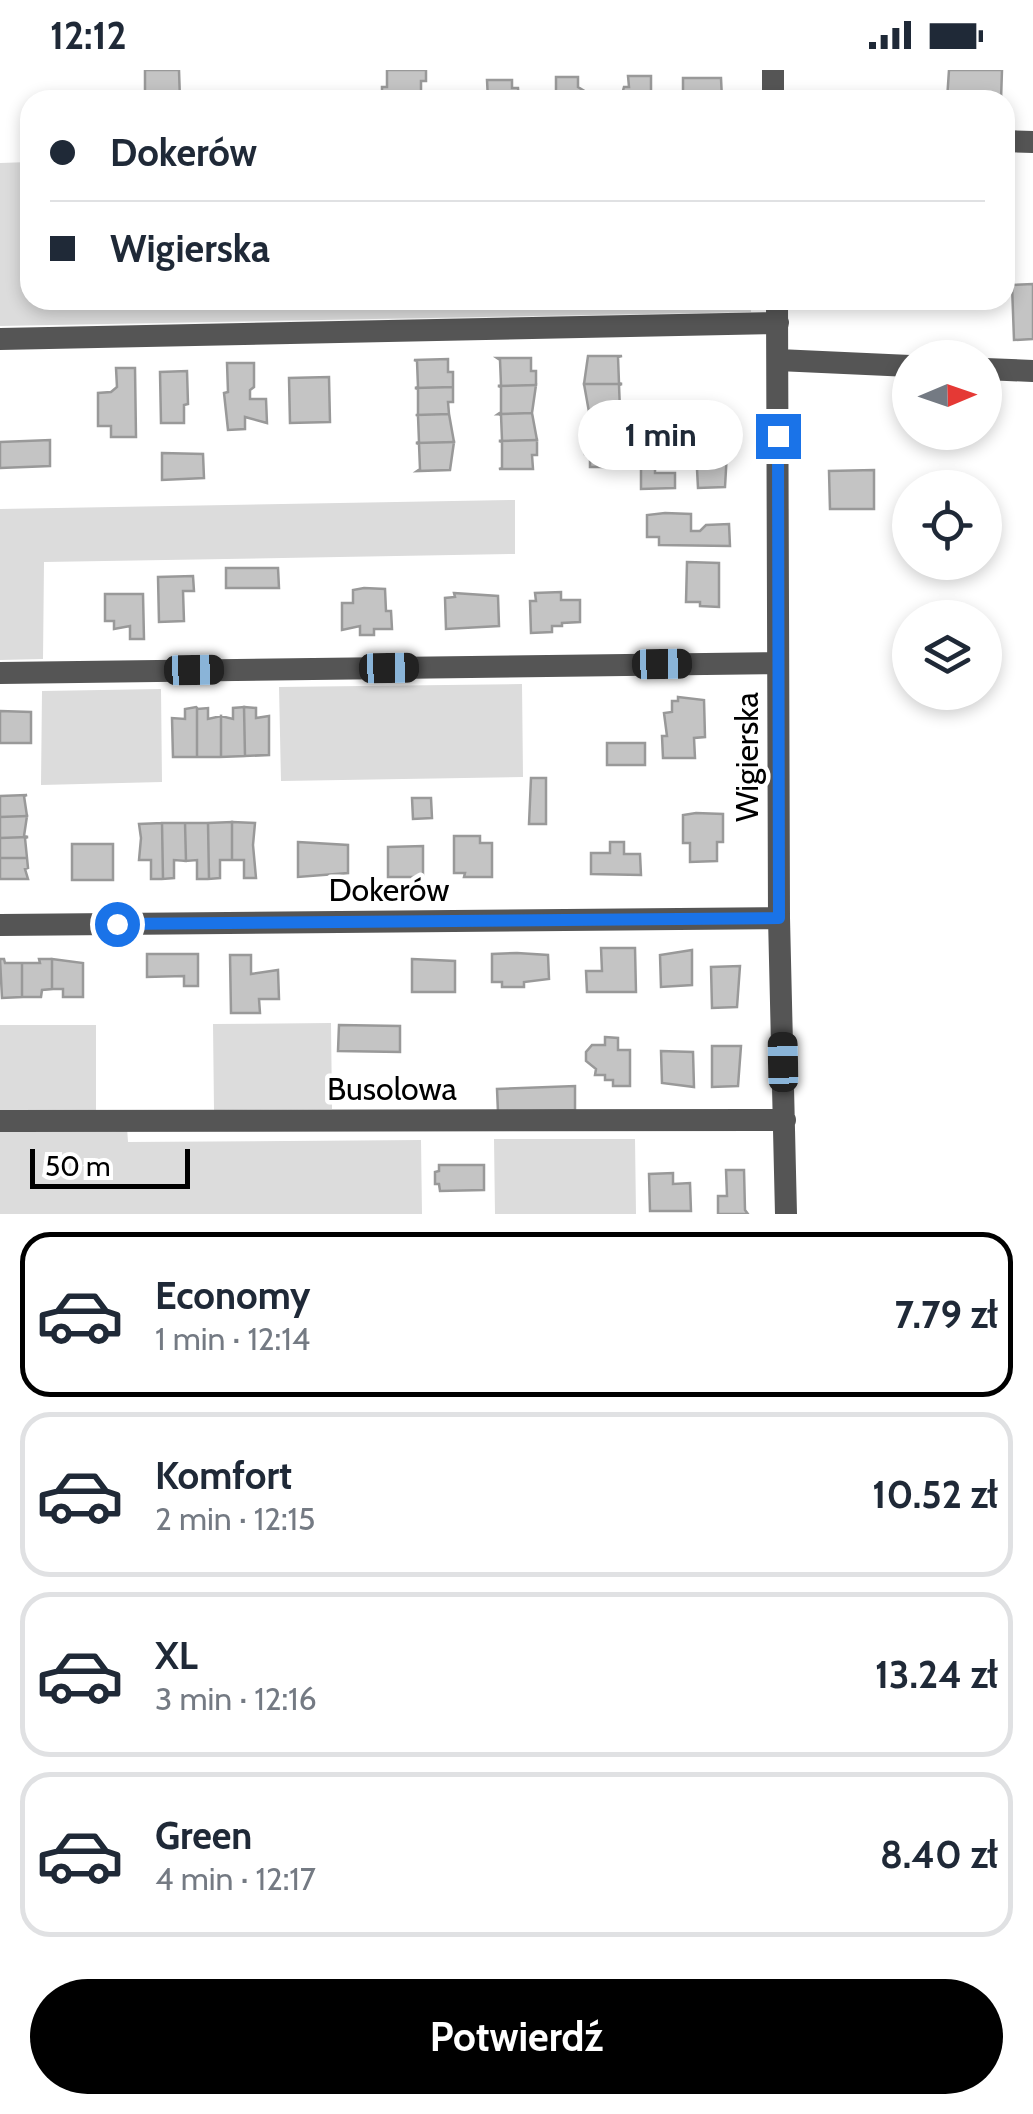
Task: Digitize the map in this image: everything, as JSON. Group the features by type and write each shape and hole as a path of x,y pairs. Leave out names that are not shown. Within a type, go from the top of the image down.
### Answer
{"street":[{"path":"0,339 778,311"},
{"name":"Wigierska","path":"778,311 779,918 786,1214"},
{"path":"778,360 892,365"},
{"path":"1002,370 1033,371"},
{"path":"0,672 778,663"},
{"name":"Dokerów","path":"0,925 779,918"},
{"name":"Busolowa","path":"0,1122 784,1120"}],"shaded area":[{"path":"20,162 20,310 751,312 0,326 0,163"},
{"path":"515,500 515,554 44,562 43,659 0,660 0,509"},
{"path":"522,684 523,777 281,781 279,687"},
{"path":"161,689 162,782 41,785 42,691"},
{"path":"331,1023 332,1109 214,1110 213,1024"},
{"path":"0,1025 96,1025 96,1111 0,1111"},
{"path":"0,1127 127,1127 128,1142 421,1140 422,1214 0,1214"},
{"path":"494,1139 635,1139 636,1214 495,1214"}],"building":[{"path":"145,70 179,70 180,90 145,90"},
{"path":"387,70 426,70 421,90 382,90 387,87"},
{"path":"949,70 1002,70 1001,90 948,90"},
{"path":"628,76 651,76 651,90 623,90 629,87"},
{"path":"556,77 578,77 578,87 583,90 556,90"},
{"path":"683,78 721,78 722,90 683,90"},
{"path":"487,80 512,80 512,88 518,90 488,90"},
{"path":"1033,284 1033,339 1014,340 1015,285"},
{"path":"588,356 622,356 618,357 622,384 584,384"},
{"path":"497,358 531,358 536,385 498,386 501,385"},
{"path":"448,359 453,387 415,388 418,387 414,360"},
{"path":"227,363 254,363 250,399 266,399 267,423 245,417 245,429 228,430 224,393 228,392"},
{"path":"116,368 135,368 136,437 111,437 111,426 98,426 98,393 117,387"},
{"path":"187,371 184,423 161,423 160,372"},
{"path":"329,377 330,422 290,423 289,378"},
{"path":"584,384 622,384 622,411 589,412"},
{"path":"536,385 532,413 498,414 498,386"},
{"path":"453,387 449,414 416,415 415,388"},
{"path":"622,411 623,439 585,440 589,412"},
{"path":"532,413 537,440 499,441 502,440 498,414"},
{"path":"449,414 454,442 416,443 416,415"},
{"path":"704,431 728,434 725,487 698,488 690,449 691,443 701,440"},
{"path":"623,439 623,467 590,467 585,440"},
{"path":"50,440 50,466 0,468 0,442"},
{"path":"537,440 533,469 499,469 499,441"},
{"path":"454,442 450,470 417,471 420,469 416,443"},
{"path":"162,453 203,454 204,478 162,480"},
{"path":"641,461 655,461 655,473 675,473 675,488 641,489"},
{"path":"874,470 874,509 830,509 829,471"},
{"path":"691,514 691,531 700,531 706,525 729,524 730,546 659,545 659,537 647,537 647,515"},
{"path":"687,562 719,563 719,607 686,602"},
{"path":"226,568 278,568 279,588 226,588"},
{"path":"193,576 194,591 183,591 184,621 159,622 158,577"},
{"path":"385,589 392,629 374,629 374,635 360,635 360,626 342,630 342,603 353,603 353,590"},
{"path":"561,592 561,600 580,600 580,622 552,626 552,632 531,633 530,601 536,601 535,593"},
{"path":"454,593 498,596 499,626 446,629 445,598 455,597"},
{"path":"105,594 143,594 144,639 130,639 130,626 114,629 114,621 105,621"},
{"path":"678,697 704,700 705,737 694,738 695,758 663,758 662,736 667,736 664,713 672,712 672,701 678,701"},
{"path":"196,707 197,757 173,757 172,718 185,719 185,709"},
{"path":"244,707 245,756 221,757 221,716 233,719 233,708"},
{"path":"244,707 256,708 256,718 269,716 269,755 245,756"},
{"path":"208,708 208,719 221,716 221,757 197,757 197,709"},
{"path":"0,711 31,712 31,743 0,743"},
{"path":"607,743 645,743 645,765 607,765"},
{"path":"531,778 546,778 546,824 529,824"},
{"path":"27,795 27,816 0,817 0,796"},
{"path":"412,798 431,798 432,818 413,819"},
{"path":"723,814 723,842 717,842 717,861 690,862 690,843 683,843 683,815"},
{"path":"27,816 24,836 28,837 0,838 0,817"},
{"path":"232,822 255,823 256,878 244,878 244,860 232,860"},
{"path":"232,822 232,860 220,860 220,878 209,879 208,823"},
{"path":"162,823 185,823 186,861 174,860 174,878 163,879"},
{"path":"162,823 163,879 151,879 151,860 139,860 139,824"},
{"path":"185,823 208,823 209,879 197,879 197,860 186,861"},
{"path":"454,836 480,836 480,843 492,843 492,877 454,873"},
{"path":"28,837 27,858 0,858 0,838"},
{"path":"298,842 348,845 348,873 298,877"},
{"path":"610,842 624,842 624,854 640,854 641,875 591,874 591,853 610,853"},
{"path":"72,844 113,844 113,880 72,880"},
{"path":"423,846 423,877 388,877 388,847"},
{"path":"0,858 27,858 28,879 0,879"},
{"path":"601,948 635,948 636,992 587,992 586,971 602,971"},
{"path":"692,950 692,985 661,987 660,955"},
{"path":"147,954 198,954 198,986 184,986 184,976 147,977"},
{"path":"492,954 548,955 549,979 524,982 524,987 502,987 502,982 492,982"},
{"path":"230,955 251,955 251,974 278,970 279,999 259,999 260,1013 231,1013"},
{"path":"0,959 5,963 22,963 22,997 2,998"},
{"path":"39,959 52,959 52,989 42,990 41,997 22,997 22,963 40,963"},
{"path":"52,959 83,963 83,997 63,997 63,989 52,989"},
{"path":"412,959 455,961 455,992 412,992"},
{"path":"740,966 737,1007 712,1008 711,967"},
{"path":"339,1025 400,1026 400,1052 338,1051"},
{"path":"605,1037 618,1038 618,1050 630,1050 630,1086 613,1086 613,1080 595,1075 596,1069 586,1061 586,1052 592,1045 605,1045"},
{"path":"712,1046 741,1046 738,1086 712,1087"},
{"path":"661,1051 693,1052 694,1087 662,1083"},
{"path":"575,1086 575,1110 498,1112 497,1089"},
{"path":"439,1165 484,1165 484,1190 440,1191 439,1184 435,1184"},
{"path":"726,1170 744,1170 748,1214 718,1214 718,1196 727,1196"},
{"path":"673,1173 673,1184 690,1183 691,1211 650,1211 649,1174"}],"route":[{"path":"117,924 779,918 778,436"}]}
